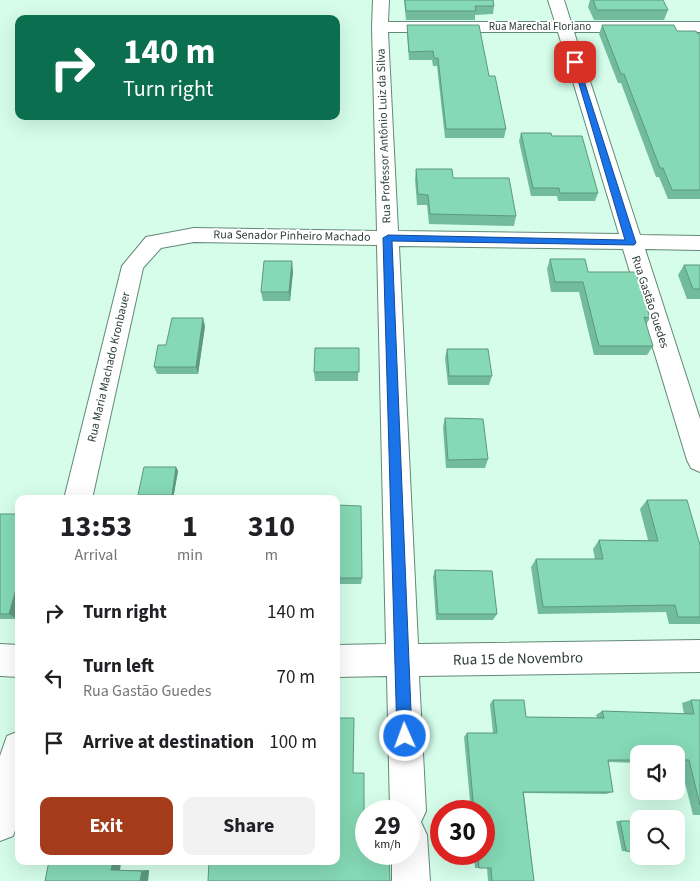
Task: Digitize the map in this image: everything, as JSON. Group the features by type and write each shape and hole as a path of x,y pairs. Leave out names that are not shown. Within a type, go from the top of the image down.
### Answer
{"street":[{"name":"Rua Professor Antônio Luiz da Silva","path":"381,0 380,27 408,800"},
{"name":"Rua Gastão Guedes","path":"556,0 700,460"},
{"name":"Rua Marechal Floriano","path":"380,27 700,26"},
{"name":"Rua Senador Pinheiro Machado","path":"154,242 194,235 700,244"},
{"name":"Rua Maria Machado Kronbauer","path":"79,495 133,266 154,242"},
{"name":"Rua 15 de Novembro","path":"340,661 700,656"},
{"path":"0,660 15,661"},
{"path":"0,823 15,764"},
{"path":"410,865 411,881"}],"building":[{"path":"405,0 493,0 494,6 475,6 476,11 406,11"},
{"path":"593,0 663,0 668,10 597,10"},
{"path":"407,25 479,25 489,76 495,76 506,129 446,129 438,58 434,58 433,51 409,52"},
{"path":"602,25 674,25 677,31 696,31 700,34 700,190 672,190 663,168 660,168 624,74 621,74"},
{"path":"521,133 582,136 598,193 560,193 559,188 533,188"},
{"path":"416,169 452,169 453,178 509,178 516,216 430,214 428,195 418,194"},
{"path":"550,259 585,259 588,272 636,272 650,318 644,317 653,346 599,346 583,282 555,282"},
{"path":"264,261 292,261 289,292 261,292"},
{"path":"684,265 700,265 700,289 693,289"},
{"path":"172,318 203,318 196,367 154,367 158,345 166,345"},
{"path":"315,348 359,348 359,372 314,372"},
{"path":"447,349 488,349 492,376 449,376"},
{"path":"445,418 483,419 488,459 448,460"},
{"path":"144,467 176,467 172,495 138,495"},
{"path":"647,500 687,500 700,545 700,617 678,617 675,605 543,607 536,559 603,559 599,540 658,541"},
{"path":"340,505 361,506 362,578 340,578"},
{"path":"0,514 15,514 15,593 9,614 0,614"},
{"path":"435,570 492,571 497,614 438,614"},
{"path":"493,700 524,700 526,717 604,718 602,711 694,714 691,700 700,700 700,805 689,760 685,760 685,745 630,745 630,760 608,760 613,792 523,792 534,881 492,881 491,868 479,868 479,865 495,865 495,800 473,800 467,733 497,733"},
{"path":"340,718 354,718 353,773 364,773 364,800 355,800 355,865 389,865 390,881 208,881 209,865 340,865"},
{"path":"620,821 630,821 630,851 626,851"},
{"path":"48,865 112,865 111,870 142,871 140,881 45,881"}],"route":[{"path":"405,736 388,238 631,243 575,62"}]}
